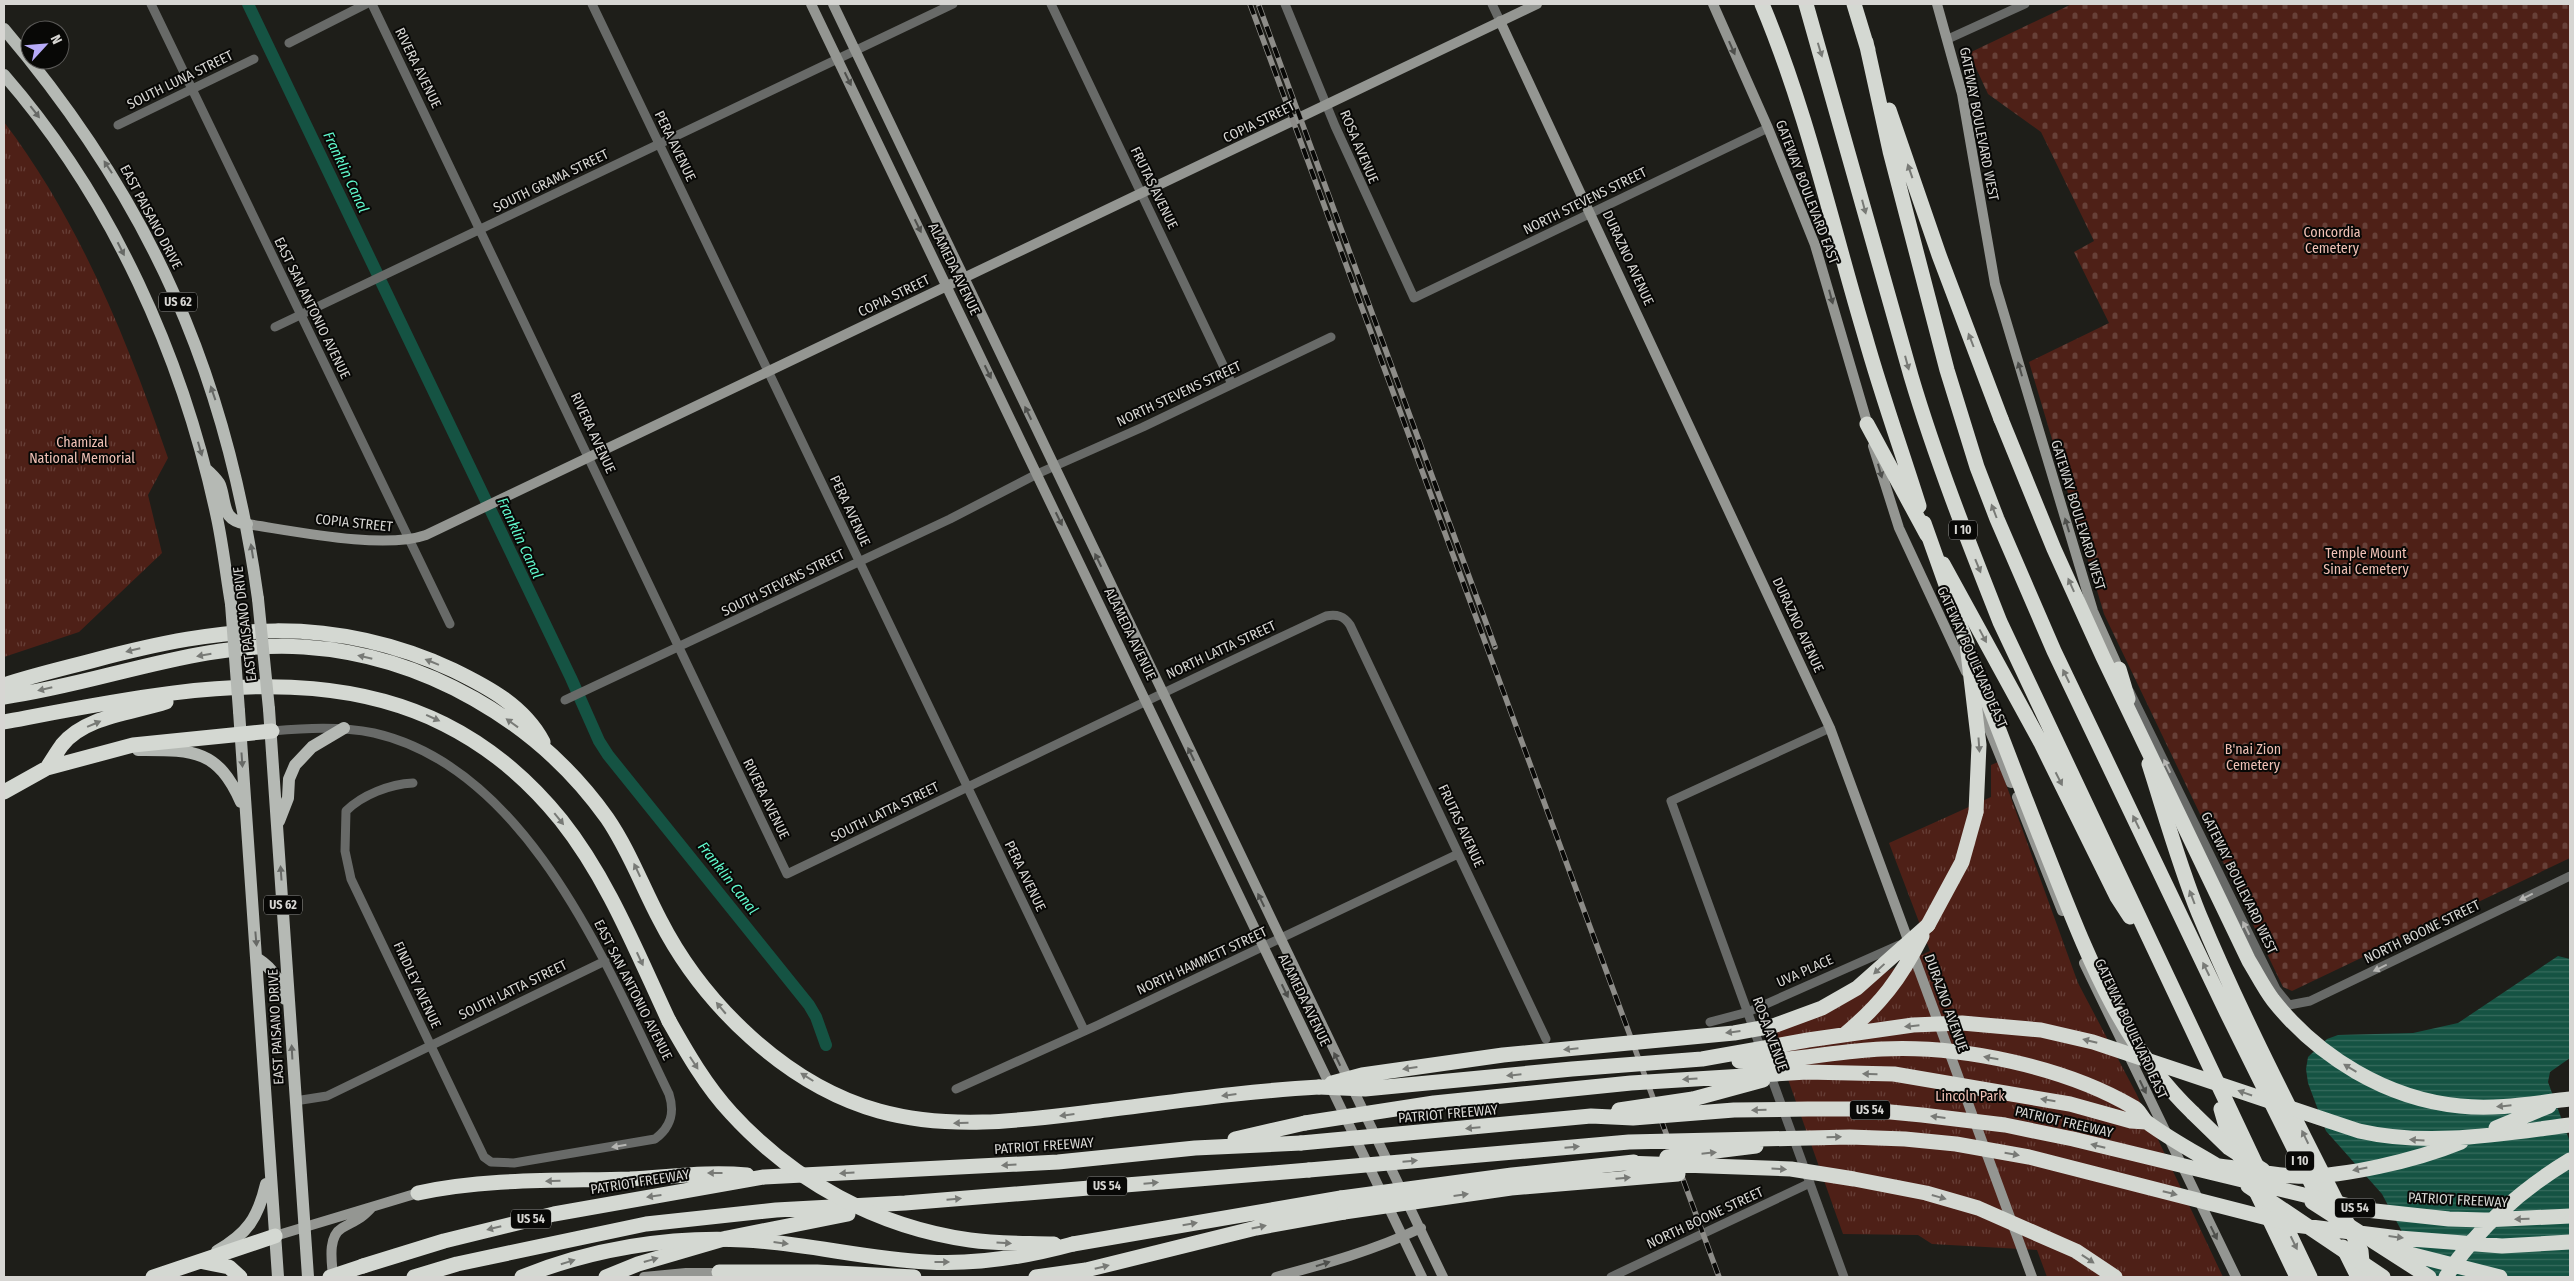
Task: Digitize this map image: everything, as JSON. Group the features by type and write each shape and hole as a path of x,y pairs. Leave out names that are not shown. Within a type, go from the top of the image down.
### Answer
{"highway":[{"path":"1762,4 1796,101 1834,224 1865,337 1924,523 1966,644 2074,923 2106,995 2144,1059 2178,1099 2229,1148 2429,1277"},
{"name":"I 10","path":"1806,4 1911,376 1948,490 2000,622 2209,1069 2310,1277"},
{"name":"I 10","path":"1854,4 1866,42 1890,151 1930,306 1977,467 2054,652 2234,1009"},
{"path":"1866,42 1939,255 2001,419 2054,549 2249,961 2272,999 2294,1024 2342,1063 2373,1081 2410,1097 2443,1104 2494,1107 2570,1100"},
{"path":"1867,424 2041,743 2117,897 2162,966"},
{"path":"4,685 134,650 210,634 253,630 303,630 336,634 384,644 469,678 519,710 537,731 549,754"},
{"path":"1591,1116 1722,1092 1760,1081 1836,1042 1866,1017 1891,989 1962,862 1976,812 1979,745 1966,644"},
{"path":"4,697 212,653 247,648 306,647 378,660 447,685 508,720 576,778 609,822 680,955 728,1017 756,1042 845,1098 878,1110 936,1122 1027,1120 1277,1090 1319,1087 1365,1089 1572,1069 1702,1059 1808,1040 1913,1025 1962,1023 2041,1030 2093,1042 2359,1131 2390,1138 2445,1139 2570,1125"},
{"path":"2119,669 2186,881 2234,1009 2361,1251 2364,1277"},
{"path":"4,722 120,701 255,685 313,687 369,696 408,707 444,724 503,762 532,787 561,821 593,866 621,919 669,1021 707,1083 730,1112 783,1162 840,1199 879,1216 917,1229 970,1240 1073,1244"},
{"path":"48,768 63,744 76,732 99,722 200,691"},
{"path":"4,792 48,768 133,745 272,731"},
{"path":"1319,1087 1362,1075 1484,1058 1734,1033 1773,1026 1822,1008 1857,988 1928,925"},
{"name":"I 10","path":"2249,1040 2358,1277"},
{"path":"1702,1059 1743,1061 1883,1048 1959,1052 2061,1075 2107,1093 2136,1108 2146,1122 2228,1172 2383,1277"},
{"path":"2209,1069 2227,1130 2297,1277"},
{"path":"1195,1148 1304,1123 1434,1103 1631,1083 1807,1072 1894,1074 2070,1104 2131,1121 2146,1122"},
{"path":"2145,1158 2296,1176 2350,1171 2439,1151 2524,1117 2570,1095"},
{"name":"PATRIOT FREEWAY","path":"331,1277 461,1236 554,1214 764,1177 1058,1162 1195,1148 1302,1142 1591,1116 1633,1118 1734,1110 1859,1109 2005,1125 2366,1210 2449,1219 2484,1220 2570,1216"},
{"name":"US 54","path":"483,1259 646,1224 776,1210 905,1203 1629,1142 1850,1136 1956,1144 2029,1157 2295,1224 2399,1238 2502,1246 2570,1242"},
{"path":"522,1277 580,1259 630,1247 688,1240 776,1242 936,1262 976,1262 1029,1256 1073,1244 1342,1205 1512,1175 1746,1149 1785,1138"},
{"path":"2446,1277 2479,1234 2499,1214 2528,1188 2570,1160"},
{"path":"1626,1163 1791,1169 1854,1179 1926,1194 1978,1208 2076,1251 2115,1277"},
{"path":"1036,1277 1086,1270 1342,1205 1670,1174 1720,1173 1749,1167"},
{"path":"418,1193 461,1185 497,1182 632,1179 717,1172 764,1177"},
{"path":"606,1277 638,1264 726,1238 905,1203"},
{"path":"2295,1224 2500,1277"},
{"path":"153,1277 275,1236"},
{"path":"414,1277 483,1259"},
{"path":"439,1277 483,1259"},
{"path":"200,1261 229,1267 240,1277"},
{"path":"719,1272 817,1272 914,1277"}],"main road":[{"name":"ALAMEDA AVENUE","path":"811,4 1422,1277"},
{"name":"ALAMEDA AVENUE","path":"833,4 1443,1277"},
{"name":"COPIA STREET","path":"247,524 386,542 410,540 589,458 1537,4"},
{"name":"GATEWAY BOULEVARD EAST","path":"1713,4 1768,128 1815,245 1899,528 1964,665 2047,876 2090,977 2236,1277"},
{"name":"GATEWAY BOULEVARD WEST","path":"1937,4 1962,94 1996,284 2093,610 2119,669"},
{"name":"DURAZNO AVENUE","path":"1500,21 1592,214 1830,728 2032,1277"},
{"name":"EAST PAISANO DRIVE","path":"4,29 48,81 76,119 114,178 151,245 181,308 216,402 236,474 247,524 258,599 272,731 308,1277"},
{"name":"EAST PAISANO DRIVE","path":"4,75 69,160 125,256 156,322 180,385 205,468 217,518 231,604 245,812 258,959 269,1172 278,1277"},
{"path":"205,468 219,483 228,516 233,521 247,524"},
{"path":"278,823 288,798 289,779 295,764 312,747 344,728"},
{"path":"113,750 161,750 203,755 225,772 234,785 245,812"},
{"path":"258,959 270,967 277,975 290,1016"},
{"path":"200,1261 234,1241 246,1231 260,1207 269,1172"},
{"path":"275,1236 418,1193"},
{"path":"331,1277 331,1253 336,1235 343,1227 359,1221 372,1207"},
{"path":"1276,1277 1322,1265 1403,1237 1420,1228"},
{"path":"644,1277 719,1272 748,1277"}],"street":[{"name":"EAST SAN ANTONIO AVENUE","path":"152,4 450,624"},
{"path":"289,43 366,4"},
{"name":"RIVERA AVENUE","path":"372,4 787,874"},
{"name":"PERA AVENUE","path":"592,4 1084,1030"},
{"name":"SOUTH GRAMA STREET","path":"276,327 953,4"},
{"name":"FRUTAS AVENUE","path":"1051,4 1232,384"},
{"name":"ROSA AVENUE","path":"1285,4 1368,201 1414,298"},
{"name":"DURAZNO AVENUE","path":"1492,4 1500,21"},
{"path":"1948,39 2025,4"},
{"name":"SOUTH LUNA STREET","path":"118,125 254,59"},
{"name":"NORTH STEVENS STREET","path":"1414,298 1768,128"},
{"name":"NORTH STEVENS STREET","path":"1038,474 1331,337"},
{"name":"SOUTH STEVENS STREET","path":"565,700 859,562 1038,474"},
{"name":"NORTH LATTA STREET","path":"968,788 1146,700 1326,616 1337,615 1346,620 1350,625"},
{"name":"FRUTAS AVENUE","path":"1350,625 1546,1039"},
{"name":"GATEWAY BOULEVARD WEST","path":"2119,669 2276,989 2285,1001"},
{"name":"EAST SAN ANTONIO AVENUE","path":"272,731 344,728 374,733 404,742 440,760 471,781 503,812 558,881 605,960 669,1094 673,1116 662,1134 649,1142 514,1163 491,1162"},
{"name":"ROSA AVENUE","path":"1830,728 1671,801 1844,1277"},
{"name":"FINDLEY AVENUE","path":"412,783 397,784 359,800 346,811 345,851 351,880 484,1157 491,1162"},
{"name":"SOUTH LATTA STREET","path":"787,874 968,788"},
{"name":"NORTH HAMMETT STREET","path":"956,1090 1264,947 1458,854"},
{"name":"NORTH BOONE STREET","path":"2285,1001 2294,1005 2310,1001 2570,876"},
{"name":"UVA PLACE","path":"1710,1022 1748,1012 1908,940"},
{"name":"SOUTH LATTA STREET","path":"295,1101 327,1096 605,960"},
{"name":"NORTH BOONE STREET","path":"1611,1277 1810,1183"}],"green space":[{"name":"Concordia Cemetery","path":"2072,4 2570,4 2570,858 2292,991 2283,987 2104,614 2029,362 2109,323 2074,252 2094,241 2041,132 1988,94 1969,53"},
{"name":"Chamizal National Memorial","path":"4,122 56,200 99,283 136,370 168,458 148,495 162,553 79,632 4,657"},
{"name":"Lincoln Park","path":"1998,762 2078,983 2136,1093 2223,1277 2047,1277 2037,1250 1932,1244 1918,1235 1843,1234 1768,1023 1813,1006 1930,951 1889,843 1991,797 1991,765"}],"shaded area":[{"path":"2558,956 2570,959 2570,1058 2550,1072 2548,1082 2570,1142 2570,1277 2426,1277 2382,1194 2326,1131 2308,1083 2306,1069 2308,1057 2327,1039 2338,1035 2413,1033 2458,1023"}],"waterway":[{"name":"Franklin Canal","path":"248,4 571,678 599,741 608,755 809,1005 816,1017 826,1045"}],"railway":[{"path":"1250,4 1719,1277"},
{"path":"1259,6 1495,647"}],"park label":[{"name":"Temple Mount Sinai Cemetery","path":"2366,562"},
{"name":"B'nai Zion Cemetery","path":"2253,758"}]}
